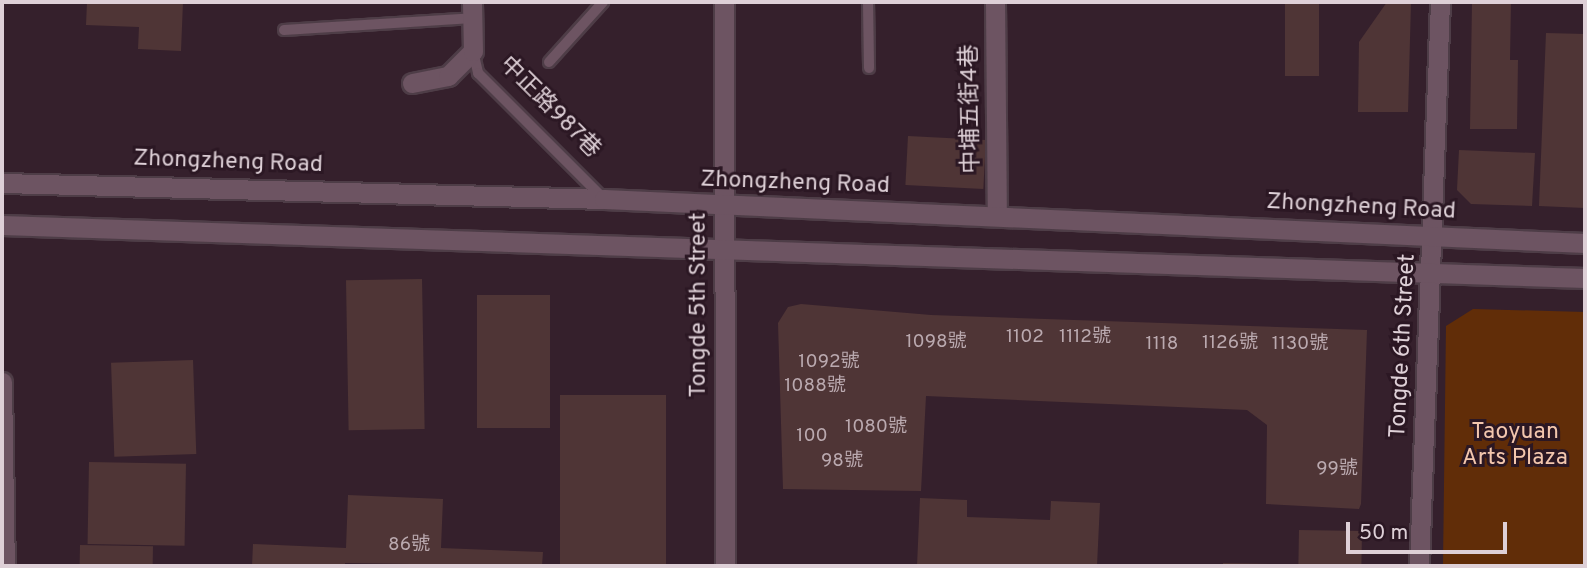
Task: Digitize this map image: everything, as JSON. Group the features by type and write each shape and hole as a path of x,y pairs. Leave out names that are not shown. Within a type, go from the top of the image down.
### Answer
{"street":[{"name":"Tongde 5th Street","path":"724,2 724,566"},
{"name":"中埔五街4巷","path":"995,2 997,216"},
{"name":"Tongde 6th Street","path":"1419,566 1429,271 1435,235 1440,2"},
{"name":"中正路987巷","path":"472,10 473,51"},
{"path":"412,83 448,76 473,51"},
{"name":"Zhongzheng Road","path":"2,183 604,199 1585,243"},
{"path":"2,225 1585,278"},
{"path":"2,382 5,566"}],"lane":[{"path":"548,62 603,2"},
{"path":"868,2 869,68"},
{"path":"284,30 472,10"},
{"name":"中正路987巷","path":"473,51 478,73 604,199"}],"green space":[{"name":"Taoyuan Arts Plaza","path":"1473,309 1585,312 1585,566 1443,566 1446,326"}],"building":[{"path":"87,2 183,2 181,51 138,49 139,27 86,25"},
{"path":"1285,2 1319,2 1319,76 1285,76"},
{"path":"1387,2 1411,2 1408,112 1358,112 1359,42"},
{"path":"1472,2 1511,2 1510,60 1518,60 1517,129 1470,129"},
{"path":"1546,33 1585,34 1585,208 1539,206"},
{"path":"908,136 986,140 983,189 905,185"},
{"path":"1459,150 1535,153 1532,206 1471,204 1457,190"},
{"path":"422,279 425,429 349,430 346,280"},
{"path":"477,295 550,295 550,428 477,428"},
{"path":"801,304 931,315 1367,330 1361,504 1359,509 1266,504 1267,425 1247,410 926,396 921,491 783,489 778,323 788,307"},
{"path":"193,360 196,454 114,457 111,363"},
{"path":"560,395 666,395 666,566 560,566"},
{"path":"89,462 186,464 185,546 88,544"},
{"path":"348,495 443,499 441,548 543,552 542,566 345,563 345,566 252,566 253,544 346,548"},
{"path":"920,498 967,500 967,517 1050,520 1051,501 1100,503 1097,566 917,566"},
{"path":"1299,530 1362,531 1361,566 1298,566"},
{"path":"80,545 153,546 153,566 80,566"},
{"path":"1223,563 1271,564 1271,566 1223,566"}]}
